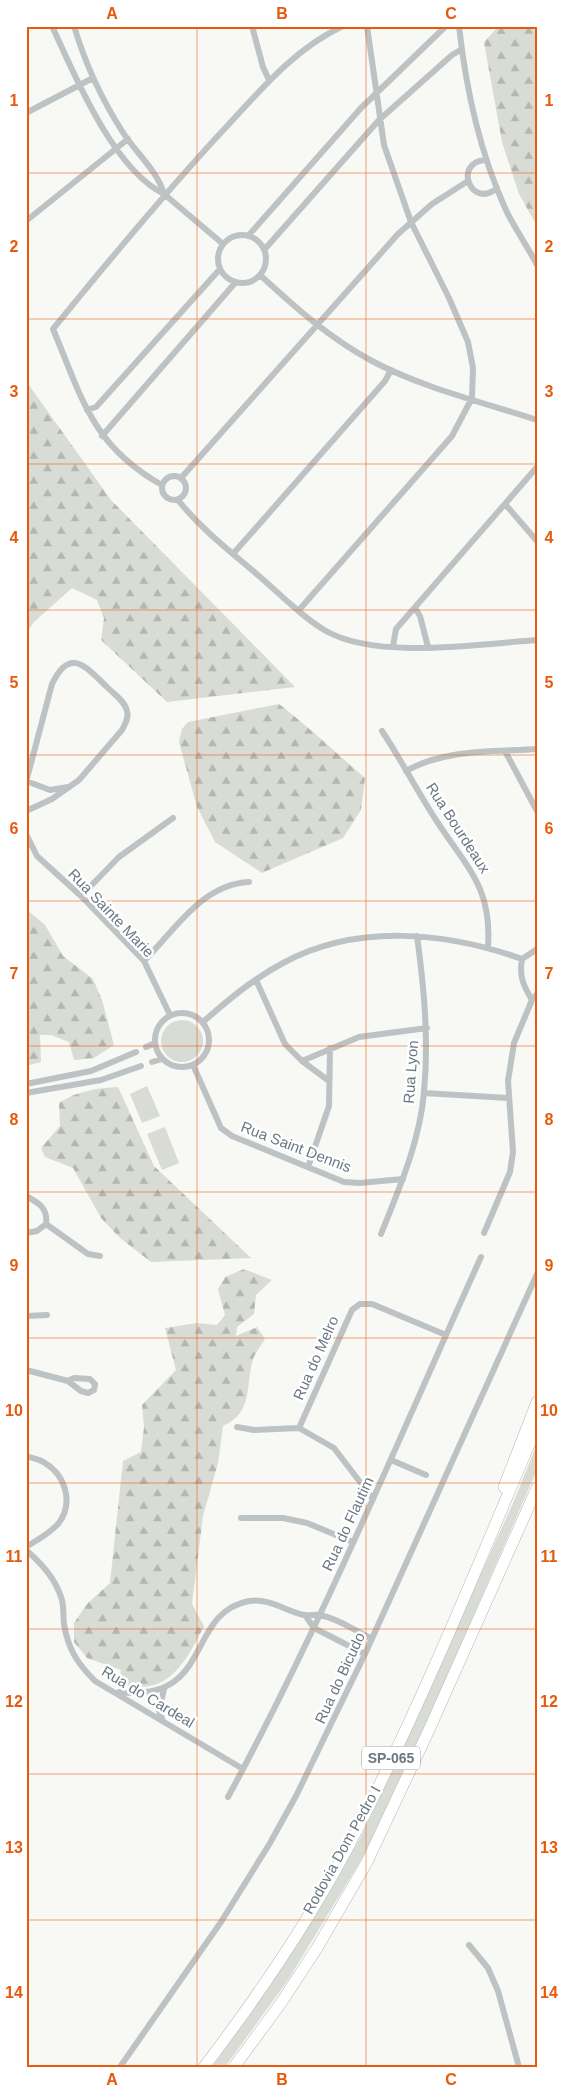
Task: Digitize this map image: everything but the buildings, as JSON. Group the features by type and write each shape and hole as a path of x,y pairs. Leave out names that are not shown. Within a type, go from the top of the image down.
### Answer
{"highway":[{"path":"480,1559 512,1461 537,1402"},
{"name":"Rodovia Dom Pedro I","path":"204,2067 260,1989 340,1862 410,1718 537,1426"},
{"name":"Rodovia Dom Pedro I","path":"234,2067 281,2003 317,1948 367,1862 428,1732 537,1488"}],"street":[{"path":"52,26 78,85 116,147 154,189 164,194 224,244"},
{"path":"74,26 93,78 128,139 160,180 164,194"},
{"path":"252,26 264,67 270,80"},
{"path":"343,26 295,57 270,80 164,194 53,329 87,410 102,436 132,465 162,485 163,493 167,499 178,500 193,518 233,554 320,627 344,639 372,645 428,647 537,640"},
{"path":"299,610 452,436 472,398 473,368 468,342 449,298 411,222 384,145 367,26"},
{"path":"248,236 376,93 446,26"},
{"path":"459,26 469,96 485,160 514,227 537,265"},
{"path":"264,250 380,120 452,55 462,49"},
{"path":"26,112 93,78"},
{"path":"26,221 128,139"},
{"path":"485,160 477,161 471,166 468,173 468,181 478,193 486,194 496,188"},
{"path":"181,478 411,222 432,204 468,181"},
{"path":"248,236 257,241 264,250 266,260 260,275 246,283 236,283 226,278 220,269 218,259 224,244 232,237 248,236"},
{"path":"87,410 96,407 220,269"},
{"path":"260,275 317,325 353,350 391,370 431,386 537,420"},
{"path":"102,436 236,283"},
{"path":"233,554 385,381 391,370"},
{"path":"393,646 396,629 537,467"},
{"path":"162,485 170,477 181,478 186,484 186,492 178,500"},
{"path":"505,504 537,541"},
{"path":"415,608 420,616 428,647"},
{"path":"26,811 52,799 70,787 79,780 122,730 128,712 124,703 83,665 70,663 58,669 52,684 26,782 50,790 70,787"},
{"name":"Rua Bourdeaux","path":"382,731 438,823 475,875 486,904 489,923 488,947"},
{"path":"406,771 424,761 442,756 537,749"},
{"path":"505,751 537,811"},
{"path":"81,896 119,857 173,818"},
{"name":"Rua Sainte Marie","path":"26,834 37,856 81,896 144,961 170,1015"},
{"path":"144,961 197,905 234,883 249,882"},
{"path":"203,1022 256,980 283,963 312,950 366,937 417,936 453,939 488,947 522,960"},
{"name":"Rua Lyon","path":"381,1234 403,1179 424,1093 427,1028 426,1001 417,936"},
{"path":"484,1233 510,1172 513,1152 508,1081 514,1043 534,997 524,986 520,973 522,960 537,949"},
{"path":"256,980 285,1044 302,1061 329,1081"},
{"path":"188,1013 203,1022 209,1033 209,1046 204,1058 193,1065 180,1068 162,1059 155,1043 158,1027 170,1015 188,1013"},
{"path":"302,1061 359,1037 427,1028"},
{"path":"146,1047 155,1043"},
{"path":"308,1167 329,1106 330,1048"},
{"path":"26,1084 91,1071 136,1052"},
{"path":"152,1062 162,1059"},
{"name":"Rua Saint Dennis","path":"193,1065 221,1128 232,1136 344,1182 360,1183 403,1179"},
{"path":"26,1093 56,1090 102,1080 141,1066"},
{"path":"424,1093 508,1098"},
{"path":"26,1196 43,1207 47,1215 46,1224 37,1231 26,1232"},
{"path":"46,1224 88,1254 100,1256"},
{"name":"Rua do Flautim","path":"228,1797 314,1628 481,1257"},
{"name":"Rua do Bicudo","path":"120,2067 197,1960 270,1843 329,1731 537,1274"},
{"name":"Rua do Melro","path":"299,1428 352,1310 360,1304 372,1304 446,1335"},
{"path":"26,1316 47,1315"},
{"path":"26,1370 68,1381"},
{"path":"237,1427 254,1430 299,1428 334,1448 373,1499"},
{"path":"26,1456 44,1462 56,1471 64,1483 67,1496 66,1510 59,1522 49,1533 26,1549"},
{"path":"391,1460 426,1475"},
{"path":"241,1518 283,1518 306,1523 353,1542"},
{"name":"Rua do Cardeal","path":"26,1549 42,1564 55,1583 63,1602 68,1645 77,1663 95,1681 115,1691 243,1769"},
{"path":"115,1691 133,1693 164,1689 184,1673 194,1660 209,1630 221,1615 236,1605 264,1601 305,1615 320,1615 372,1639"},
{"path":"305,1615 314,1628 365,1654"},
{"path":"163,1721 159,1711 164,1689"},
{"path":"469,1945 488,1968 498,1991 519,2067"}],"green space":[{"path":"499,26 537,26 537,226 519,194 502,142 484,42"},
{"path":"26,381 111,500 295,687 167,702 101,640 104,618 97,600 72,588 34,622 26,633"},
{"path":"279,704 365,778 361,810 343,838 262,873 215,842 197,807 179,742 182,729 188,722"},
{"path":"26,909 45,925 63,956 93,979 102,1000 114,1045 94,1058 74,1060 69,1042 51,1035 40,1035 41,1062 26,1066"},
{"path":"186,1020 194,1023 200,1029 203,1041 200,1053 194,1059 178,1062 170,1059 164,1053 161,1037 164,1029 170,1023"},
{"path":"147,1086 160,1116 142,1123 130,1094"},
{"path":"118,1087 154,1166 251,1258 151,1262 120,1238 101,1218 73,1168 45,1157 41,1148 60,1126 59,1103 87,1091"},
{"path":"165,1127 179,1163 162,1170 147,1134"},
{"path":"244,1269 272,1280 256,1295 254,1314 237,1327 236,1336 257,1327 265,1339 253,1359 244,1406 233,1420 223,1426 218,1463 203,1516 192,1604 204,1626 183,1663 168,1678 145,1687 118,1685 121,1670 87,1658 74,1642 74,1623 87,1604 110,1583 123,1461 141,1452 144,1427 142,1405 176,1370 165,1328 197,1323 217,1325 225,1315 218,1289 225,1277"},
{"path":"537,1444 537,1470 434,1706 364,1855 288,1980 225,2067 212,2067 279,1972 361,1837 514,1501"}]}
